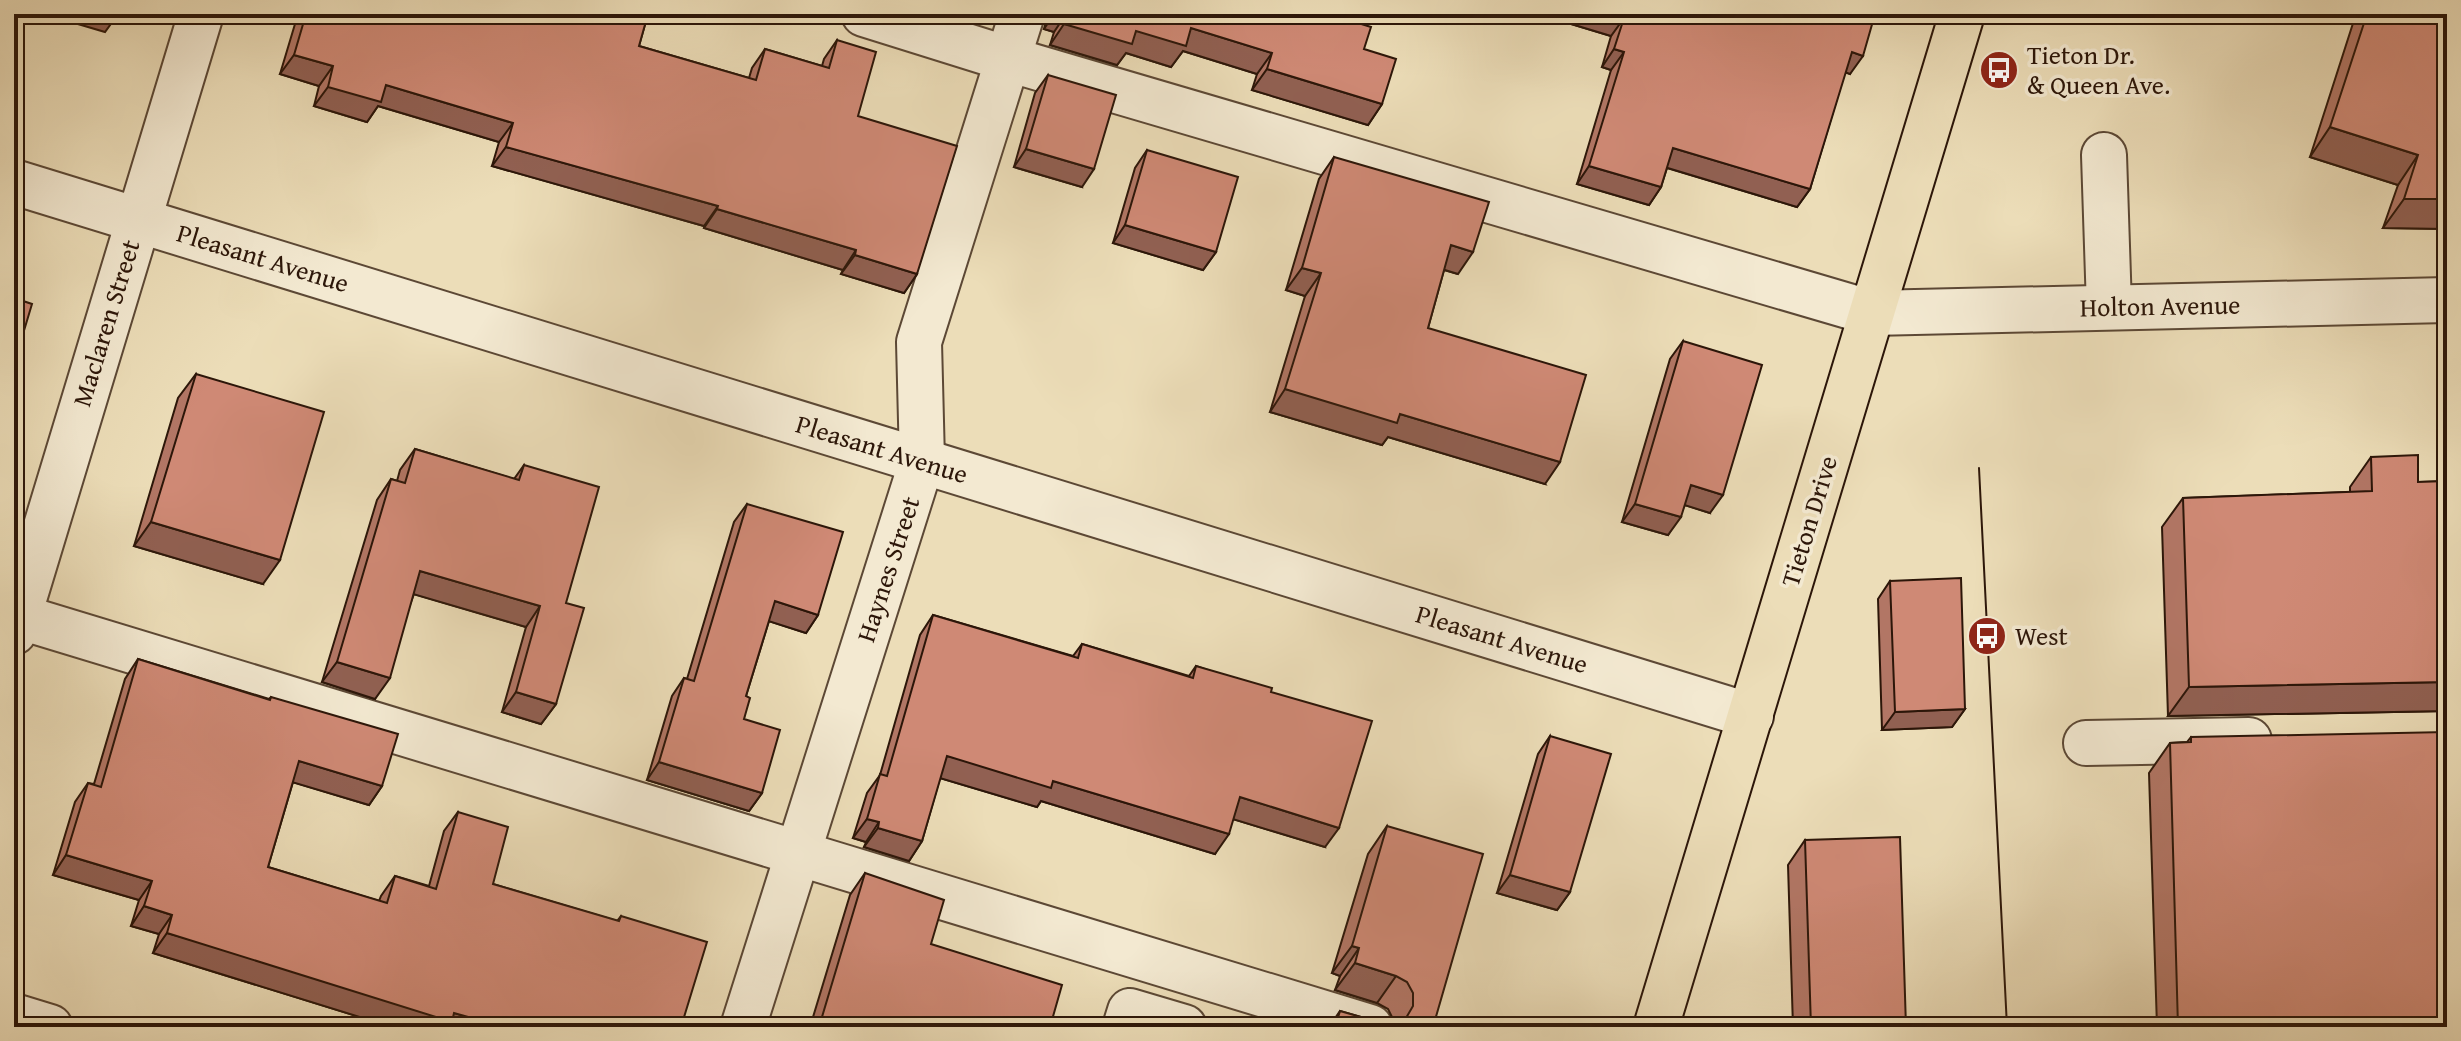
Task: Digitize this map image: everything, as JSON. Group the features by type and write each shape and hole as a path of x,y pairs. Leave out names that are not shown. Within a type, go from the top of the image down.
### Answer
{"main road":[{"name":"Tieton Drive","path":"1656,1027 1962,14"}],"street":[{"name":"Maclaren Street","path":"16,621 201,14"},
{"name":"Holton Avenue","path":"864,14 1872,313 2447,300"},
{"name":"Haynes Street","path":"743,1027 922,461 919,342 1022,14"},
{"path":"2104,155 2109,307"},
{"name":"Pleasant Avenue","path":"14,182 1751,716"},
{"path":"16,621 1370,1027"},
{"path":"2086,743 2290,739"},
{"path":"1125,1027 1130,1011 1184,1027"},
{"path":"14,1016 50,1027"}],"building":[{"path":"306,14 648,14 639,46 756,80 765,49 829,68 837,40 876,52 858,116 957,146 917,274 855,255 856,250 717,209 718,206 506,147 513,123 386,85 381,102 328,87 333,66 294,55"},
{"path":"1067,14 1329,14 1371,27 1364,49 1396,59 1382,104 1267,69 1272,53 1191,28 1186,46 1136,31 1132,44 1064,24"},
{"path":"1611,14 1875,14 1863,56 1852,52 1810,189 1673,148 1661,187 1589,166 1624,52 1614,49 1624,18"},
{"path":"2367,14 2447,14 2447,199 2404,199 2418,155 2330,127"},
{"path":"1048,75 1116,95 1094,169 1026,149"},
{"path":"1147,150 1238,177 1216,252 1125,225"},
{"path":"1334,157 1489,202 1473,252 1451,245 1428,328 1586,375 1560,462 1400,414 1397,423 1285,389 1321,273 1302,268"},
{"path":"14,298 32,304 14,364"},
{"path":"1683,341 1762,365 1723,495 1691,485 1681,517 1635,504"},
{"path":"196,374 324,412 280,560 151,522"},
{"path":"415,449 519,480 524,465 599,487 566,603 584,608 556,704 516,692 540,606 420,571 390,678 337,662 391,479 405,483"},
{"path":"2418,455 2418,482 2447,481 2447,682 2189,687 2183,498 2372,491 2371,457"},
{"path":"747,504 843,532 818,615 775,601 746,696 750,698 744,719 780,730 762,793 659,762 684,678 694,681"},
{"path":"1961,578 1965,709 1895,712 1890,581"},
{"path":"933,615 1078,658 1082,644 1193,678 1196,666 1272,688 1271,692 1372,721 1339,828 1240,797 1229,834 1053,781 1051,788 947,756 922,841 878,828 879,822 867,819 880,774 887,776"},
{"path":"138,659 270,700 271,697 398,734 382,786 299,761 268,867 387,903 395,876 436,889 458,812 508,827 493,884 619,921 621,916 707,942 681,1027 504,1027 454,1013 452,1022 167,933 172,915 144,906 152,881 66,855 88,783 101,787"},
{"path":"2447,732 2447,1027 2178,1027 2170,743 2191,742 2191,737"},
{"path":"1550,736 1611,754 1570,892 1510,875"},
{"path":"1387,826 1483,854 1433,1027 1335,1027 1340,1011 1394,1024 1406,1018 1413,1006 1413,993 1407,982 1355,963 1359,948 1352,946"},
{"path":"1900,837 1906,1027 1811,1027 1805,840"},
{"path":"865,873 944,900 931,944 1062,985 1050,1027 819,1027"}],"tram line":[{"path":"1979,468 2007,1027"}],"place":[{"name":"Tieton Dr. & Queen Ave.","path":"1999,70"},
{"name":"West","path":"1987,636"}]}
